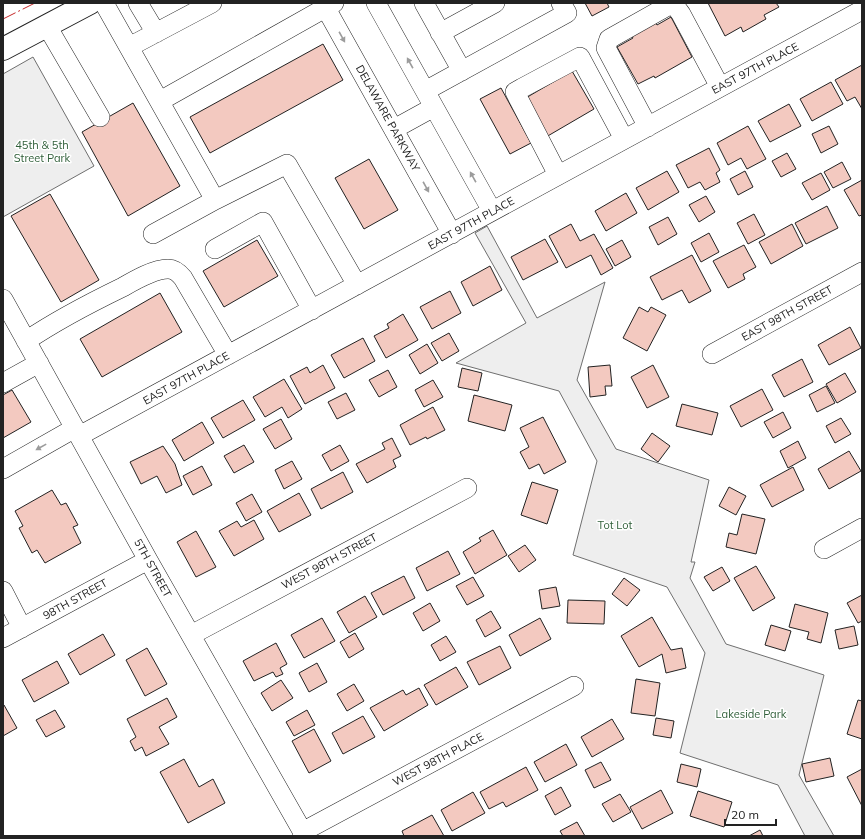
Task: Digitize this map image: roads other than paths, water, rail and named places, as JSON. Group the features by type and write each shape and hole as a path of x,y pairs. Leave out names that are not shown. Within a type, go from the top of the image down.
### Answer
{"main road":[{"path":"3,49 90,3"}],"street":[{"path":"104,3 215,200"},
{"path":"138,3 156,33"},
{"path":"129,48 212,3"},
{"path":"376,3 492,211"},
{"path":"424,3 462,71"},
{"path":"440,32 495,3"},
{"path":"394,129 462,71 567,13 561,3"},
{"path":"648,126 606,48 609,38 673,3 681,14 720,87"},
{"path":"160,101 328,4"},
{"name":"DELAWARE PARKWAY","path":"328,4 394,129 452,234"},
{"name":"EAST 97TH PLACE","path":"3,468 228,355 862,10"},
{"path":"47,26 100,117"},
{"path":"558,175 515,92 528,84 580,57 624,139"},
{"path":"153,234 215,200 288,164 357,285"},
{"path":"215,249 263,222 312,310"},
{"path":"26,341 46,327 149,273 168,269 176,270 183,278 228,355"},
{"name":"EAST 98TH STREET","path":"712,354 862,272"},
{"name":"5TH STREET","path":"3,299 9,323 26,341 39,363 148,560 303,834"},
{"path":"3,383 39,363"},
{"name":"WEST 98TH STREET","path":"191,635 467,488"},
{"path":"824,549 862,528"},
{"name":"98TH STREET","path":"3,638 148,560"},
{"path":"3,591 22,628"},
{"name":"WEST 98TH PLACE","path":"303,834 574,686"}],"park label":[{"name":"45th & 5th Street Park","path":"42,151"},
{"name":"Tot Lot","path":"615,525"},
{"name":"Lakeside Park","path":"751,714"}]}
